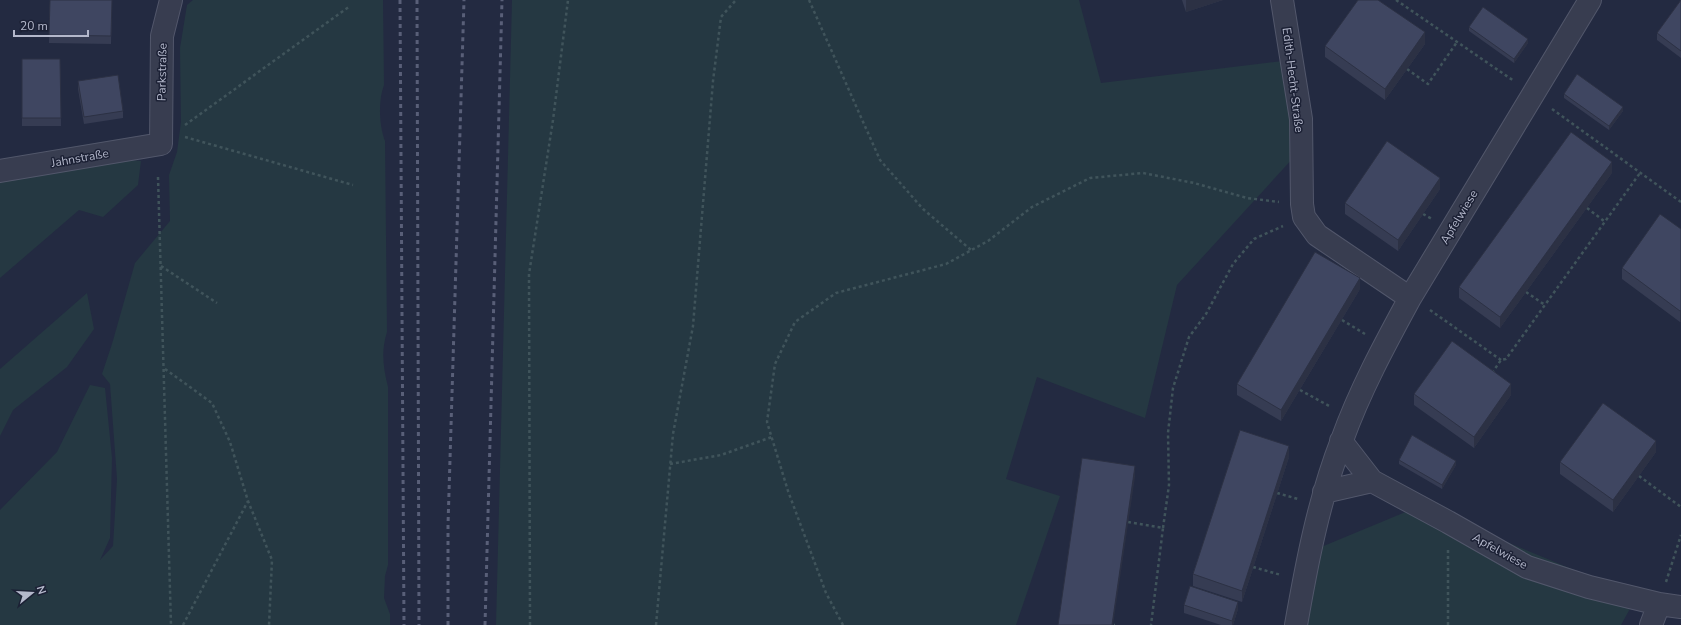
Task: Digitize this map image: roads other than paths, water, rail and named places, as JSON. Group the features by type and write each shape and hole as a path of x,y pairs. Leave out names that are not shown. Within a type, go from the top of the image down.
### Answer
{"street":[{"name":"Parkstraße","path":"161,144 162,36 171,0"},
{"name":"Edith-Hecht-Straße","path":"1282,0 1301,119 1303,210 1317,235 1410,298"},
{"name":"Apfelwiese","path":"1296,625 1304,581 1324,492 1350,418 1384,346 1410,298 1590,0"},
{"name":"Jahnstraße","path":"0,171 161,144"},
{"name":"Apfelwiese","path":"1341,441 1372,481 1448,522 1526,567 1589,587 1659,604 1681,607"},
{"path":"1324,492 1372,481"},
{"path":"1651,625 1659,604"}],"railway":[{"path":"400,0 404,625"},
{"path":"417,0 419,625"},
{"path":"448,625 448,525 464,0"},
{"path":"485,625 502,0"}]}
